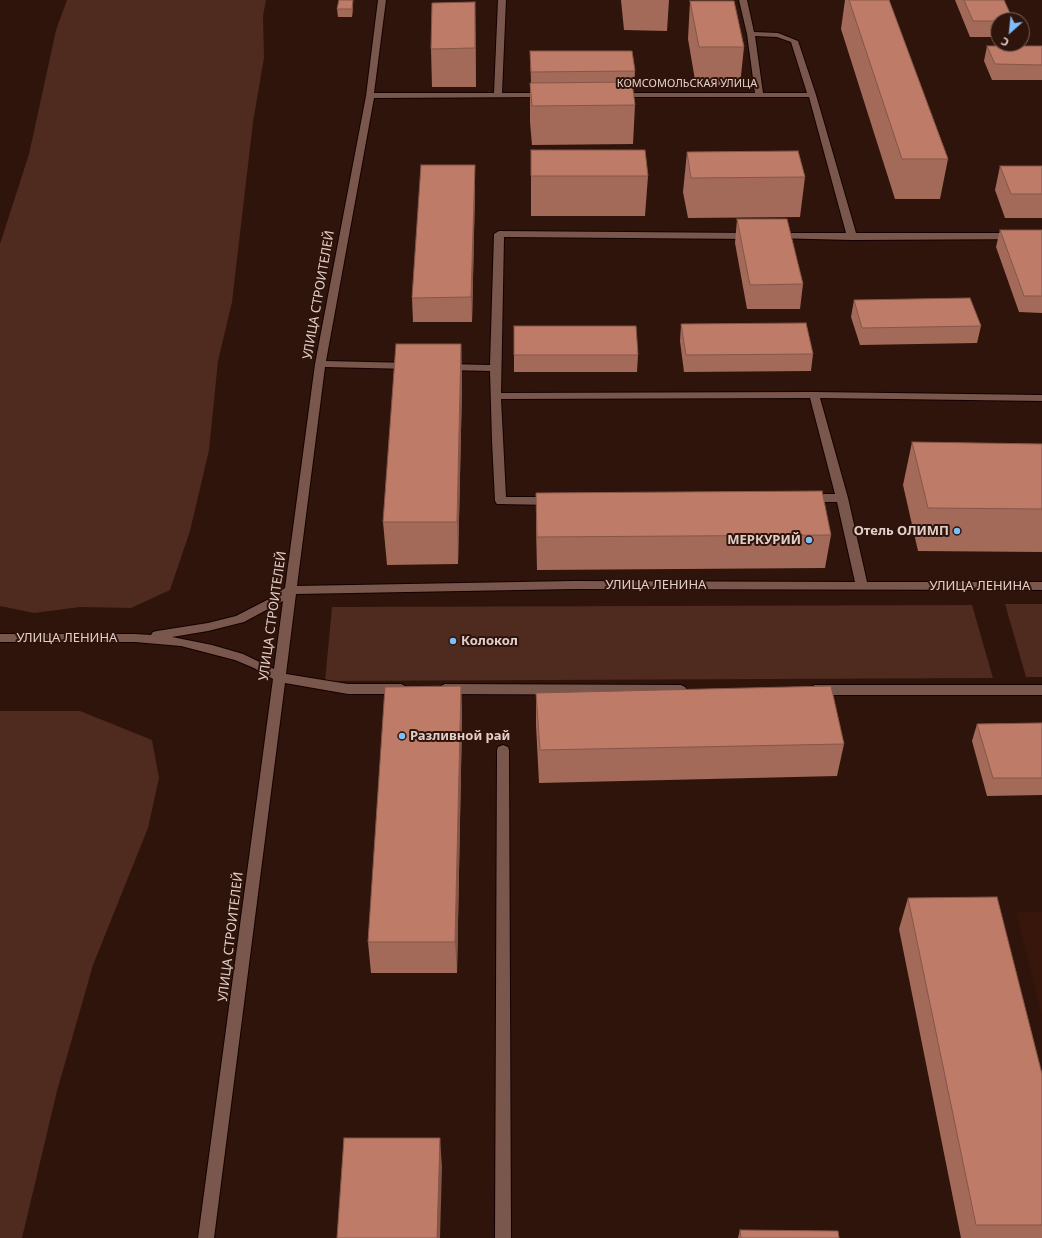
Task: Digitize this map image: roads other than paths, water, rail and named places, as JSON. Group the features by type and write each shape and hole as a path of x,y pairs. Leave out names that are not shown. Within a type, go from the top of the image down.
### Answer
{"street":[{"name":"УЛИЦА СТРОИТЕЛЕЙ","path":"206,1238 320,364 370,96 382,0"},
{"path":"498,95 502,0"},
{"path":"743,0 751,34 759,95"},
{"path":"751,34 778,35 794,41 812,95 852,237"},
{"path":"370,96 554,95"},
{"name":"КОМСОМОЛЬСКАЯ УЛИЦА","path":"609,95 812,95"},
{"path":"565,501 501,501 495,368 499,234 852,237 1042,236"},
{"path":"320,364 424,367"},
{"path":"439,367 495,368"},
{"path":"496,396 814,395 1042,398"},
{"path":"814,395 842,498 862,585"},
{"path":"794,498 842,498"},
{"name":"УЛИЦА ЛЕНИНА","path":"291,590 574,585 1042,586"},
{"path":"135,638 208,627 240,619 273,602 291,590"},
{"name":"УЛИЦА ЛЕНИНА","path":"0,638 135,638"},
{"path":"135,638 181,642 212,649 258,665 279,677 314,684 348,689 412,689"},
{"path":"436,689 691,690"},
{"path":"803,690 1042,690"},
{"path":"503,750 503,1238"}],"place":[{"name":"Отель ОЛИМП","path":"957,531"},
{"name":"МЕРКУРИЙ","path":"809,540"},
{"name":"Колокол","path":"453,641"},
{"name":"Разливной рай","path":"402,736"}]}
